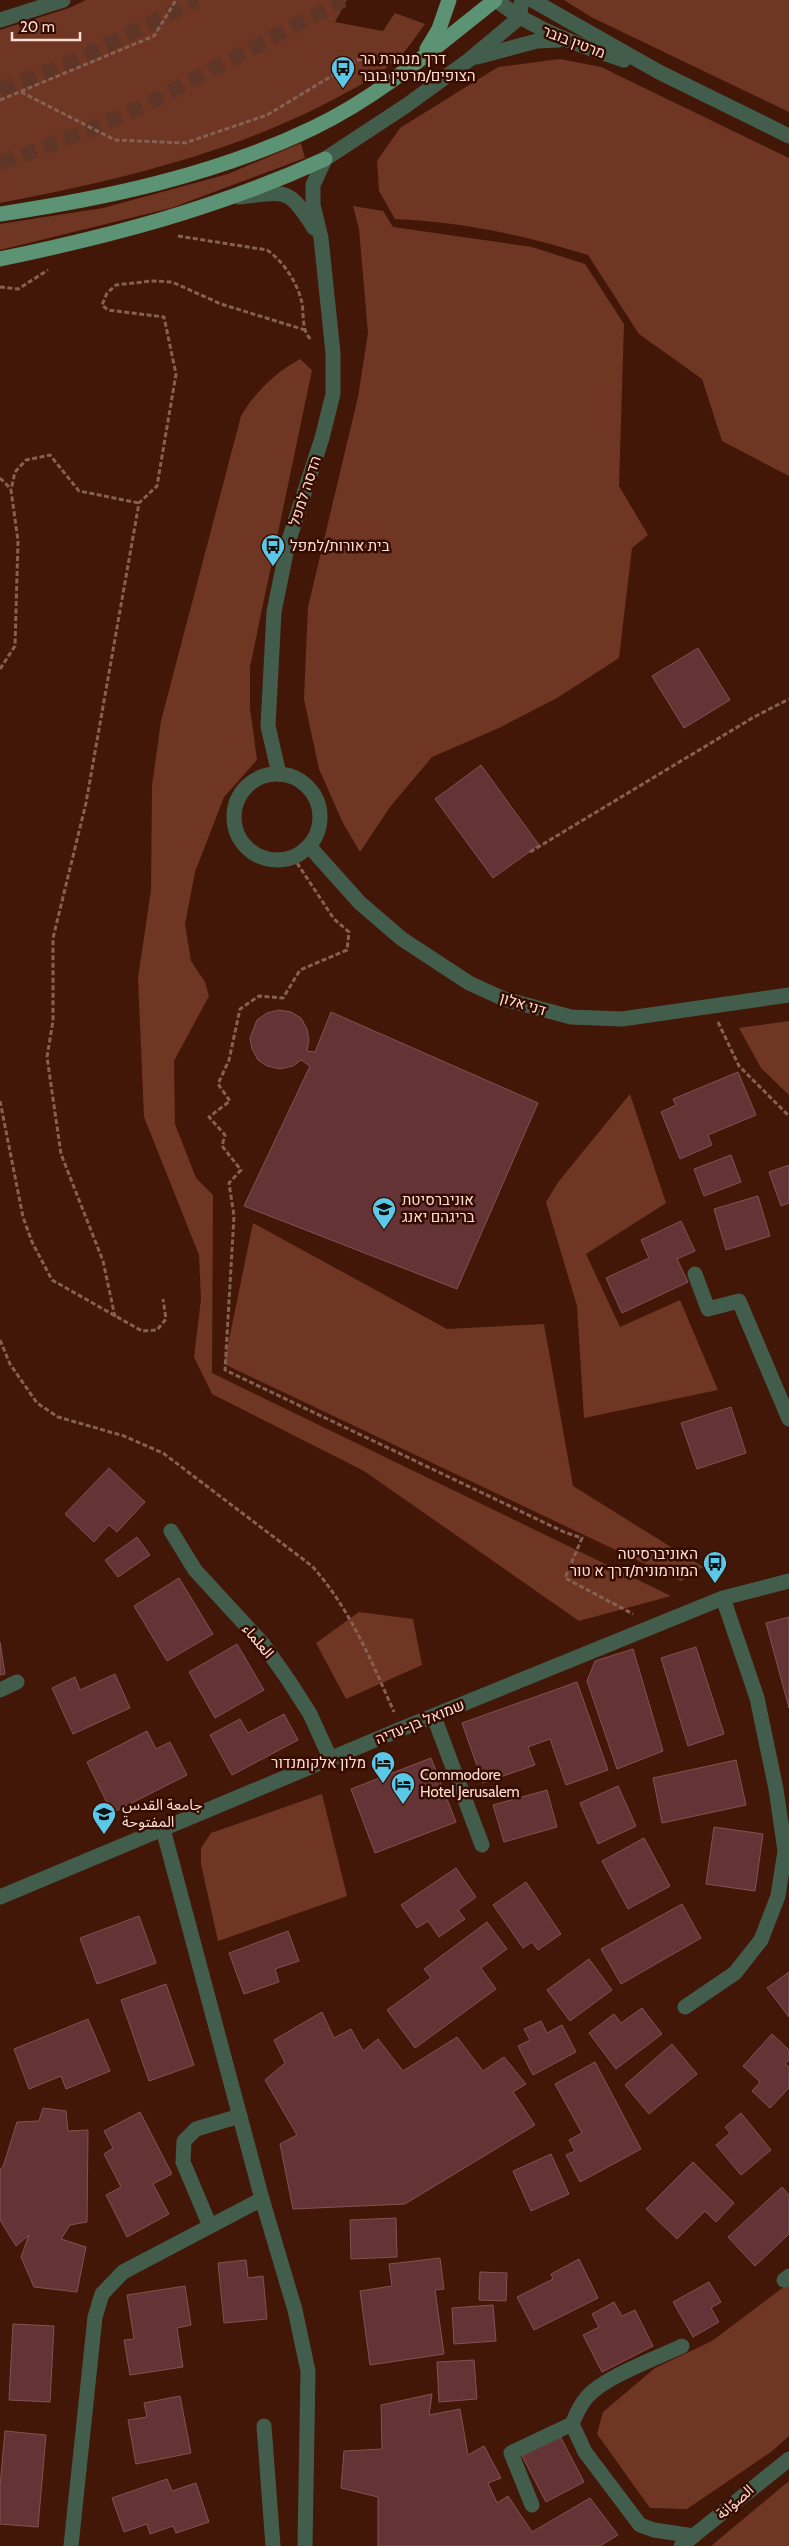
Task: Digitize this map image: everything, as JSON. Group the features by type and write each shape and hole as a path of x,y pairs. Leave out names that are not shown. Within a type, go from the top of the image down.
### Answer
{"main road":[{"path":"419,61 439,29 448,0"},
{"path":"0,214 66,204 172,180 249,155 313,128 360,102 419,61 495,0"},
{"path":"0,259 98,238 168,219 233,197 325,158"}],"street":[{"path":"0,20 62,0"},
{"name":"מרטין בובר","path":"495,0 519,18 565,40 659,72"},
{"path":"325,158 374,129 469,60 519,18 522,0"},
{"name":"מרטין בובר","path":"532,0 659,72 789,136"},
{"path":"469,60 537,40 565,40"},
{"name":"הדסה למפל","path":"279,774 268,726 274,612 288,543 322,438 333,394 333,354 320,238 313,205 313,185 325,158"},
{"name":"הדסה למפל","path":"233,197 277,193 290,196 300,204 320,238"},
{"path":"279,774 299,780 308,786 316,798 320,813 319,828 309,846 293,858 278,860 263,858 250,851 239,838 234,817 239,796 249,785 262,777 279,774"},
{"name":"דני אלון","path":"309,846 360,903 402,939 469,983 504,999 571,1017 622,1019 789,996"},
{"path":"695,1274 708,1309 739,1301 789,1419"},
{"name":"العلماء","path":"171,1531 196,1570 263,1644 289,1681 310,1714 331,1760"},
{"name":"שמואל בן-עדיה","path":"0,1897 331,1760 401,1729 723,1598 789,1581"},
{"path":"686,2007 735,1973 761,1940 778,1896 785,1851 776,1789 757,1698 723,1598"},
{"path":"0,1690 17,1682"},
{"path":"434,1717 482,1845"},
{"path":"163,1829 262,2199 295,2310 308,2371 306,2546"},
{"path":"210,2226 183,2162 184,2141 196,2129 240,2116"},
{"path":"71,2546 95,2317 102,2294 123,2272 262,2199"},
{"path":"532,2505 511,2453 572,2424 580,2406 588,2395 613,2379 682,2346"},
{"path":"572,2424 585,2452 640,2525 654,2530 694,2536"},
{"path":"264,2426 273,2546"},
{"name":"الصوّانة","path":"681,2546 789,2459"}],"path":[{"path":"0,100 154,36 176,0"},
{"path":"21,92 116,140 186,143 267,115 358,60 401,54"},
{"path":"115,1317 103,1261 61,1154 47,1057 52,1022 53,938 86,803 138,503 157,486 176,374 164,317 108,310 102,305 107,293 116,284 152,281 172,282 221,304 305,330 302,300 294,280 268,250 188,236 174,236"},
{"path":"0,287 18,289 45,270 54,268"},
{"path":"0,669 15,646 18,541 11,490 15,472 26,460 50,455 79,491 138,503"},
{"path":"0,478 11,490"},
{"path":"530,852 754,717 789,699"},
{"path":"300,868 334,918 349,932 347,950 300,970 283,998 259,996 240,1009 229,1060 218,1084 230,1101 209,1118 225,1135 222,1146 242,1170 228,1183 234,1216 225,1370 564,1532 582,1538 565,1578 656,1625"},
{"path":"710,1006 739,1066 789,1116"},
{"path":"0,1102 23,1217 32,1242 52,1280 142,1331 158,1330 166,1319 164,1300"},
{"path":"0,1340 10,1364 37,1402 58,1417 124,1436 163,1453 312,1566 332,1588 378,1675 401,1729"}],"shaded area":[{"path":"86,0 347,0 335,22 383,31 395,13 425,24 403,54 385,69 338,97 281,125 203,154 163,166 123,177 0,203 0,30 69,8"},
{"path":"564,0 789,0 789,112 591,17"},
{"path":"560,59 601,67 789,158 789,476 722,441 702,379 639,334 588,255 540,241 469,226 395,219 379,191 377,161 400,128 498,67"},
{"path":"301,143 305,158 171,208 0,250 0,224 103,208 228,174"},
{"path":"353,206 383,211 393,227 532,247 585,264 624,324 619,486 648,535 632,548 619,658 557,698 499,728 432,757 390,807 360,852 343,823 319,769 304,699 308,607 358,397 368,333 359,229"},
{"path":"300,359 312,370 250,667 250,708 257,760 224,797 195,872 185,924 191,961 205,982 209,996 174,1061 175,1124 196,1178 213,1195 212,1373 671,1596 579,1621 364,1471 212,1394 194,1357 201,1299 199,1255 144,1117 138,978 151,890 152,786 161,721 241,416 267,383"},
{"path":"789,1021 789,1095 761,1068 739,1028"},
{"path":"630,1094 666,1203 586,1254 620,1327 680,1300 718,1390 584,1418 577,1306 546,1202 559,1181"},
{"path":"253,1223 447,1329 544,1324 573,1486 703,1567 681,1581 224,1364"},
{"path":"359,1612 413,1619 422,1665 346,1699 316,1643"},
{"path":"322,1794 347,1896 218,1941 201,1864 201,1848 211,1833"},
{"path":"789,2283 789,2436 771,2452 687,2509 650,2508 597,2434 603,2412 655,2368 712,2341"},
{"path":"789,2481 789,2546 711,2546"}],"building":[{"path":"698,648 730,700 684,728 652,676"},
{"path":"481,765 539,845 493,878 435,799"},
{"path":"279,1010 291,1012 301,1018 307,1029 309,1040 307,1051 315,1052 331,1012 538,1103 457,1289 244,1206 310,1066 301,1060 293,1066 280,1069 267,1066 258,1060 252,1049 250,1038 257,1020 267,1013"},
{"path":"738,1072 756,1115 708,1135 712,1145 680,1159 661,1112 676,1105 673,1099"},
{"path":"731,1155 741,1182 704,1196 694,1169"},
{"path":"789,1165 789,1203 781,1206 769,1172"},
{"path":"758,1196 770,1236 726,1250 714,1209"},
{"path":"681,1221 695,1251 677,1259 688,1282 622,1313 606,1278 649,1258 641,1240"},
{"path":"731,1407 746,1453 697,1469 681,1423"},
{"path":"109,1468 145,1502 117,1532 109,1525 94,1542 65,1514"},
{"path":"137,1537 150,1555 118,1577 105,1560"},
{"path":"179,1578 213,1634 167,1661 134,1606"},
{"path":"789,1617 789,1708 766,1623"},
{"path":"0,1642 5,1674 0,1675"},
{"path":"237,1644 264,1690 215,1718 189,1672"},
{"path":"696,1647 724,1734 688,1746 661,1658"},
{"path":"633,1649 663,1751 617,1769 587,1681 595,1661"},
{"path":"115,1674 130,1708 73,1734 52,1688 75,1677 80,1690"},
{"path":"577,1682 608,1770 566,1785 550,1739 528,1747 535,1765 483,1783 462,1723"},
{"path":"284,1714 298,1740 232,1775 210,1735 240,1719 248,1733"},
{"path":"147,1731 156,1749 170,1742 187,1775 112,1813 87,1762"},
{"name":"Commodore Hotel Jerusalem","path":"431,1758 456,1822 375,1853 351,1789"},
{"path":"736,1760 746,1805 662,1823 653,1778"},
{"path":"618,1786 636,1826 598,1844 580,1803"},
{"path":"547,1790 557,1827 504,1842 493,1805"},
{"path":"714,1827 763,1834 755,1891 706,1884"},
{"path":"644,1838 670,1886 628,1909 602,1861"},
{"path":"456,1868 476,1897 458,1910 465,1919 439,1937 428,1921 417,1928 401,1905"},
{"path":"526,1882 561,1934 538,1950 532,1942 523,1948 493,1905"},
{"path":"682,1904 701,1938 621,1984 601,1949"},
{"path":"139,1916 156,1963 97,1984 80,1938"},
{"path":"487,1922 507,1949 481,1968 496,1989 415,2048 387,2010 431,1978 424,1969"},
{"path":"288,1931 299,1961 275,1969 279,1982 244,1994 229,1953"},
{"path":"589,1959 612,1990 570,2021 547,1990"},
{"path":"789,1972 789,2017 767,1988"},
{"path":"166,1984 194,2065 149,2081 121,2000"},
{"path":"642,2008 662,2034 616,2069 589,2033 614,2014 621,2023"},
{"path":"322,2012 334,2038 351,2029 363,2051 378,2039 403,2071 457,2037 483,2071 504,2057 526,2084 513,2092 535,2125 405,2204 293,2209 280,2144 297,2135 265,2080 285,2063 274,2040"},
{"path":"88,2019 110,2071 66,2089 61,2076 29,2089 14,2049"},
{"path":"541,2021 547,2033 562,2025 576,2052 533,2075 518,2046 530,2040 524,2029"},
{"path":"772,2034 789,2050 789,2060 785,2064 789,2067 789,2088 770,2108 752,2091 760,2082 743,2066"},
{"path":"672,2044 697,2074 649,2114 625,2085"},
{"path":"595,2062 641,2149 580,2182 566,2155 575,2151 569,2140 582,2133 555,2084"},
{"path":"43,2108 66,2111 68,2131 88,2130 87,2222 70,2225 61,2239 86,2247 77,2292 34,2287 21,2257 29,2235 16,2246 0,2220 0,2169 3,2167 17,2122 39,2121"},
{"path":"140,2112 172,2174 153,2184 169,2214 127,2237 106,2195 121,2187 104,2154 113,2148 104,2131"},
{"path":"741,2113 771,2150 741,2175 716,2145 730,2133 725,2127"},
{"path":"551,2154 569,2194 531,2211 513,2171"},
{"path":"693,2162 734,2203 716,2222 705,2211 677,2239 646,2209"},
{"path":"782,2187 789,2195 789,2234 755,2266 728,2237"},
{"path":"396,2218 397,2257 351,2259 350,2220"},
{"path":"440,2258 444,2289 435,2290 444,2354 370,2365 360,2291 392,2286 389,2264"},
{"path":"579,2259 598,2298 534,2330 517,2297 553,2279 551,2274"},
{"path":"246,2260 248,2278 263,2276 267,2319 224,2323 218,2263"},
{"path":"480,2272 507,2273 506,2301 479,2300"},
{"path":"709,2282 721,2302 711,2308 719,2322 693,2337 673,2302"},
{"path":"185,2286 191,2325 177,2328 183,2367 130,2375 124,2340 134,2339 127,2295"},
{"path":"614,2302 622,2316 635,2310 653,2346 602,2372 583,2335 599,2327 592,2314"},
{"path":"493,2305 496,2341 454,2344 452,2308"},
{"path":"13,2324 54,2326 50,2402 9,2400"},
{"path":"474,2360 477,2399 439,2402 437,2362"},
{"path":"432,2394 429,2415 460,2409 468,2455 484,2446 501,2478 488,2483 497,2503 508,2496 532,2532 590,2498 618,2535 600,2546 378,2546 378,2497 341,2488 344,2451 382,2449 381,2405"},
{"path":"180,2396 191,2453 136,2464 128,2420 147,2417 144,2403"},
{"path":"5,2431 46,2435 38,2527 0,2524 0,2487"},
{"path":"560,2436 584,2482 546,2502 522,2456"},
{"path":"167,2479 172,2491 196,2483 209,2522 176,2533 173,2526 150,2534 147,2524 124,2532 112,2498"}],"tunnel":[{"path":"0,90 67,64 197,0"},
{"path":"0,163 85,132 147,104 343,0"}],"place":[{"name":"דרך מנהרת הר הצופים/מרטין בובר","path":"343,89"},
{"name":"בית אורות/למפל","path":"273,567"},
{"name":"אוניברסיטת בריגהם יאנג","path":"384,1230"},
{"name":"האוניברסיטה המורמונית/דרך א טור","path":"715,1584"},
{"name":"מלון אלקומנדור","path":"383,1784"},
{"name":"Commodore Hotel Jerusalem","path":"403,1805"},
{"name":"جامعة القدس المفتوحة","path":"104,1835"}]}
